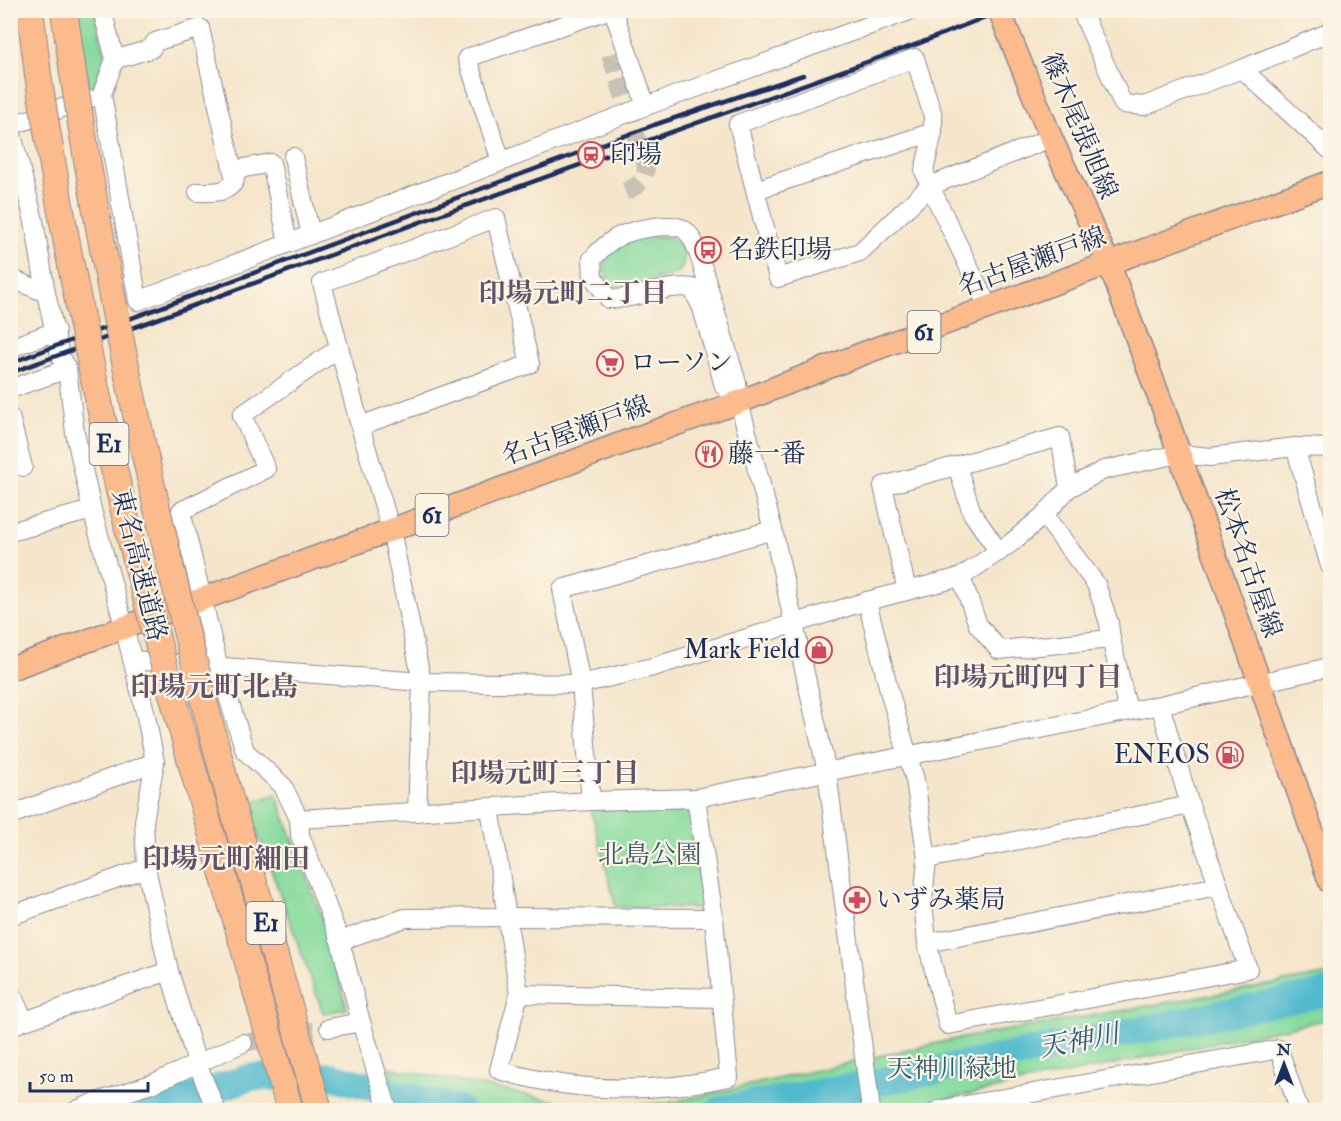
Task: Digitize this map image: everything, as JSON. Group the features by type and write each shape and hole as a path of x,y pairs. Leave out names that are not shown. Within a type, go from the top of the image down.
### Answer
{"highway":[{"name":"東名高速道路","path":"30,10 38,75 66,239 129,532 204,808 290,1109"},
{"name":"東名高速道路","path":"64,10 103,252 138,425 199,686 318,1107"}],"main road":[{"name":"篠木尾張旭線","path":"999,10 1051,138 1109,264"},
{"name":"名古屋瀬戸線","path":"10,669 739,402 867,352 1330,182"},
{"name":"松本名古屋線","path":"1109,264 1179,454 1330,882"}],"street":[{"path":"102,10 115,59 102,94 138,301 646,106 912,10"},
{"path":"501,161 467,58 610,10 646,106"},
{"path":"1081,10 1123,104 1144,106 1242,69 1330,32"},
{"path":"115,59 151,49 155,42 200,28 235,180 232,185 222,191 198,192"},
{"path":"989,309 930,186 924,171 933,132 933,116 915,57 738,124 778,278 860,252 930,186 1051,138"},
{"path":"1242,69 1330,150"},
{"path":"102,94 11,134 34,221 46,293 60,355 67,369 75,433 92,510 124,626 154,762 144,821 146,868 169,971 198,1066 216,1110"},
{"path":"756,190 933,132"},
{"path":"293,157 311,235"},
{"path":"234,170 271,163 288,243"},
{"path":"360,426 530,364 496,218 322,283 360,426 391,530 422,682 417,812"},
{"path":"739,402 724,386 702,308 692,288 681,286 626,299 609,299 593,277 592,259 617,237 655,227 679,227 687,231 698,254 737,383 739,402 773,530 827,772 871,1110"},
{"path":"681,286 694,271 698,254"},
{"path":"10,278 46,293"},
{"path":"10,348 56,331"},
{"path":"339,348 242,415 266,469 181,511 219,668 245,751 283,786 299,819 300,835 340,941 361,1022 388,1110"},
{"path":"10,389 67,369"},
{"path":"10,417 23,467"},
{"path":"907,591 883,486 1060,437 1069,488"},
{"path":"1295,447 1330,566"},
{"path":"132,660 422,682 581,684 653,667 867,601 961,577 999,552 1044,515 1069,488 1104,470 1179,454 1210,457 1295,447 1330,448"},
{"path":"957,466 972,513 999,552"},
{"path":"10,532 92,510"},
{"path":"1044,515 1096,584 1109,623 1128,711"},
{"path":"591,801 581,684 562,589 773,530"},
{"path":"961,577 978,625 999,650 1111,639"},
{"path":"867,601 915,780 927,859 923,901 927,943 948,1025 1248,969 1190,805 1160,705"},
{"path":"299,819 591,801 696,798 1160,705 1330,667"},
{"path":"10,815 154,762"},
{"path":"490,808 519,994 499,1070 591,1089 668,1088 729,1077 714,918 696,798"},
{"path":"927,859 1190,805"},
{"path":"10,916 146,868"},
{"path":"927,943 1218,886"},
{"path":"340,941 405,918 507,916 714,918"},
{"path":"10,991 17,1023 169,971"},
{"path":"519,994 721,998"},
{"path":"329,1028 361,1022"},
{"path":"77,1110 198,1066 243,1043"},
{"path":"938,1110 1279,1049 1299,1110"}],"green space":[{"path":"78,11 94,11 107,61 99,85 88,89"},
{"path":"643,235 668,237 679,243 684,258 680,271 624,288 610,283 605,273 606,258 618,247"},
{"path":"276,794 332,944 347,1009 323,1013 252,817 256,801"},
{"name":"北島公園","path":"690,806 703,908 616,907 591,810"},
{"name":"天神川緑地","path":"1330,974 1330,1019 894,1110 403,1110 388,1067 582,1106 669,1103 951,1040"}],"waterway":[{"name":"天神川","path":"721,1110 873,1083 1330,992"},
{"name":"天神川","path":"150,1110 251,1077 331,1076 460,1110"}],"tunnel":[{"path":"610,54 646,166 641,181 620,193"},
{"path":"243,1043 329,1028"}],"railway":[{"path":"10,373 423,221 920,43 1003,10"},
{"path":"10,363 654,125 803,75"}],"place":[{"name":"印場","path":"591,155"},
{"name":"名鉄印場","path":"708,250"},
{"name":"ローソン","path":"610,363"},
{"name":"藤一番","path":"709,454"},
{"name":"Mark Field","path":"819,650"},
{"name":"ENEOS","path":"1230,755"},
{"name":"いずみ薬局","path":"857,900"}],"district":[{"name":"印場元町二丁目","path":"573,293"},
{"name":"印場元町四丁目","path":"1028,677"},
{"name":"印場元町北島","path":"214,687"},
{"name":"印場元町三丁目","path":"545,773"},
{"name":"印場元町細田","path":"226,859"}]}
